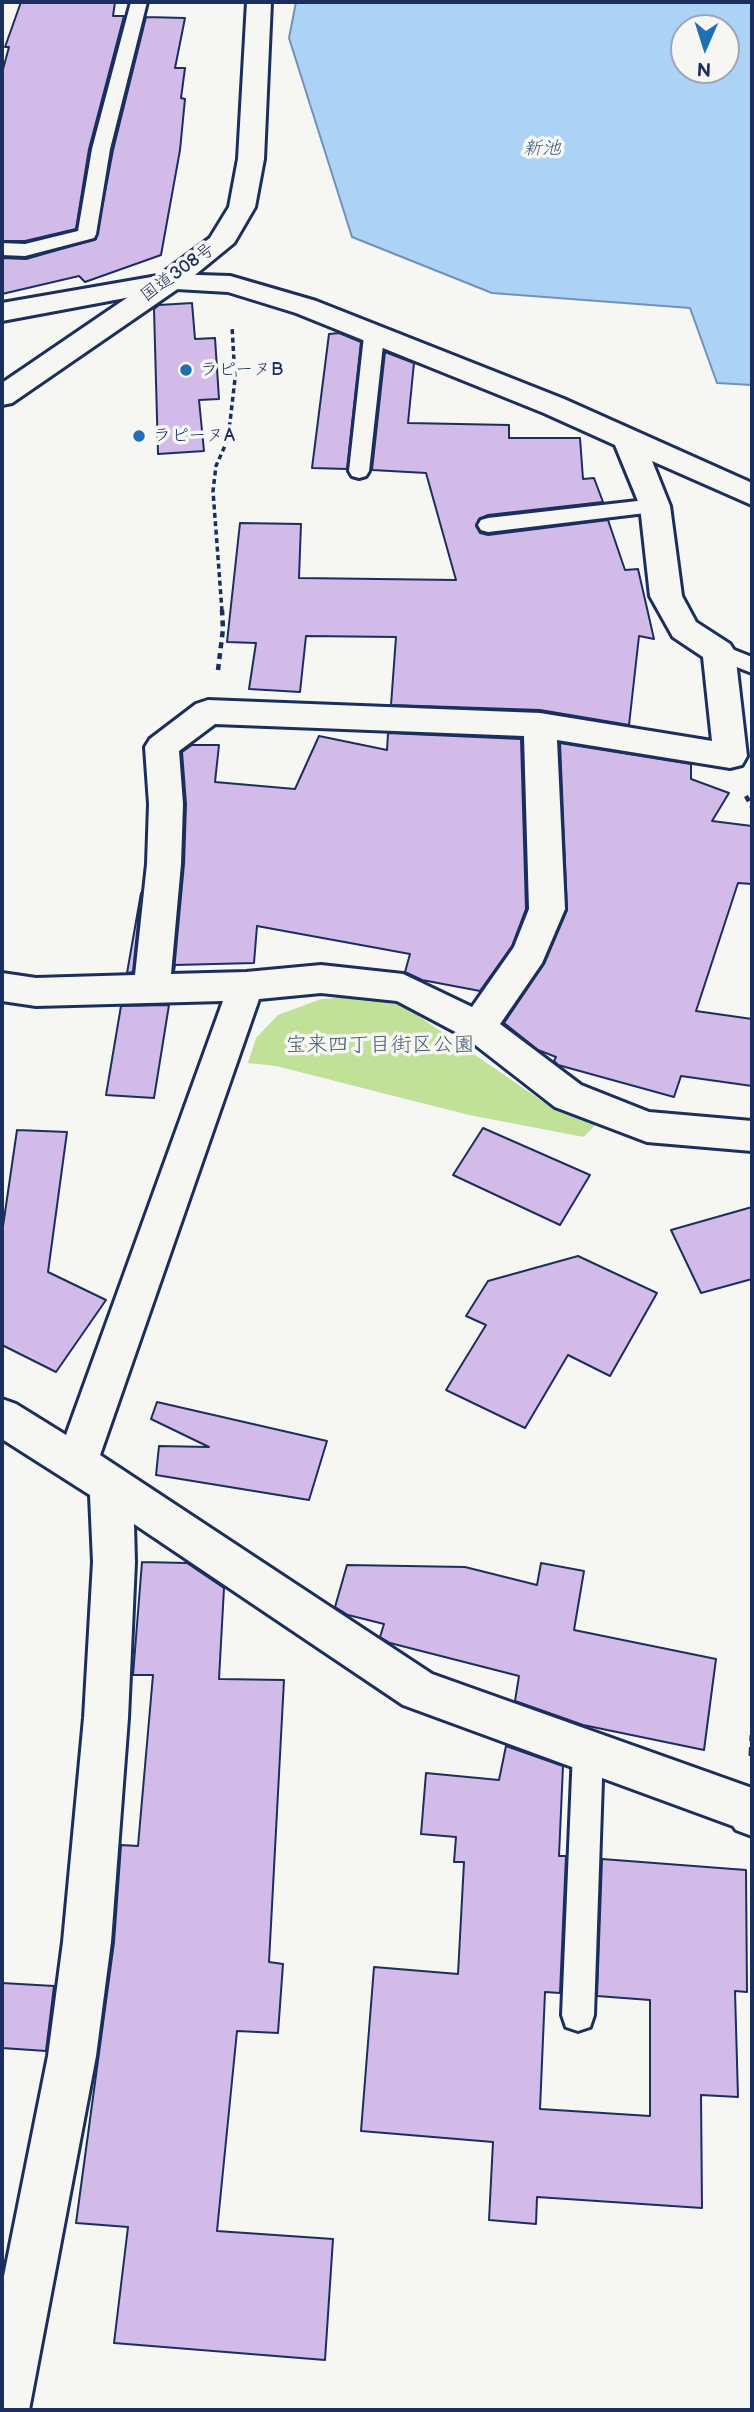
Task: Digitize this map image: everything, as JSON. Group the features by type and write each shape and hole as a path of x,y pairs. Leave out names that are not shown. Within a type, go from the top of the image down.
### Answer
{"main road":[{"name":"国道308号","path":"2,396 169,282 220,243 242,207 251,159 259,2"},
{"path":"2,312 169,282 230,284 306,307 554,406 752,495"},
{"path":"152,987 166,804 162,747 209,712 540,725 730,756 719,652 684,629 666,596 655,506 628,440"},
{"path":"478,1027 529,953 547,909 540,725"},
{"path":"2,987 36,992 246,986 321,979 403,988 478,1027 568,1096 647,1127 752,1136"},
{"path":"3,2410 72,2056 87,1942 106,1718 114,1562 94,1473 246,986"},
{"path":"2,1417 94,1473 419,1690 749,1809 752,1814"}],"lane":[{"path":"2,249 25,250 87,234 101,149 139,2"},
{"path":"359,471 374,335"},
{"path":"488,525 655,506"},
{"path":"719,652 752,665"},
{"path":"578,2015 588,1751"}],"path":[{"path":"209,712 223,629 213,492 216,466 228,439 235,379 230,284"}],"green space":[{"name":"宝来四丁目街区公園","path":"360,996 404,1006 542,1101 595,1125 584,1137 469,1115 276,1066 248,1063 256,1038 278,1015 321,999"}],"water":[{"name":"新池","path":"296,2 752,2 752,385 717,383 690,308 492,293 352,237 289,38"}],"building":[{"path":"21,2 115,2 113,16 124,16 89,149 76,229 25,241 2,241 2,73 9,47 5,47"},
{"path":"146,17 185,18 175,68 185,68 181,98 185,99 180,150 161,255 85,282 79,276 2,294 2,258 26,259 96,239 113,150"},
{"path":"192,303 195,339 215,338 219,399 199,400 204,451 158,454 154,309 159,305"},
{"path":"339,333 361,342 347,469 312,468 329,334"},
{"path":"385,352 414,363 408,423 509,425 509,438 580,438 583,479 594,478 603,502 488,515 479,519 476,526 480,533 488,535 608,520 625,570 638,569 654,639 639,636 629,725 540,710 391,705 396,637 306,636 300,692 249,689 256,643 227,642 240,523 301,524 299,578 456,580 426,473 372,470"},
{"path":"388,733 521,739 526,909 512,946 480,991 422,980 405,972 410,954 257,926 254,963 175,965 174,971 184,864 186,804 182,752 192,745 219,745 215,782 295,789 319,736 387,750"},
{"path":"560,743 691,764 691,779 729,793 712,821 752,826 752,884 738,883 696,1011 752,1019 752,1086 681,1076 674,1097 558,1065 554,1061 556,1057 538,1050 504,1023 544,964 567,910"},
{"path":"141,893 133,972 127,973"},
{"path":"169,1005 154,1098 106,1095 121,1006"},
{"path":"483,1128 590,1175 560,1225 453,1175"},
{"path":"17,1130 67,1132 48,1272 106,1300 56,1372 2,1345 2,1233"},
{"path":"752,1207 752,1279 701,1293 671,1230"},
{"path":"578,1256 657,1293 610,1376 568,1355 525,1428 446,1390 486,1325 466,1316 488,1281"},
{"path":"157,1402 327,1441 309,1500 156,1475 159,1446 209,1447 151,1419"},
{"path":"142,1562 187,1563 224,1588 219,1679 284,1680 269,1962 283,1964 278,2033 237,2031 217,2231 333,2239 325,2360 114,2343 128,2227 76,2223 114,1942 121,1845 138,1846 153,1675 133,1675"},
{"path":"541,1563 584,1571 574,1630 716,1659 704,1750 583,1725 515,1701 519,1676 390,1643 380,1637 384,1624 348,1615 335,1607 347,1565 465,1567 537,1585"},
{"path":"506,1746 563,1766 559,1856 566,1856 560,1993 545,1992 540,2109 650,2116 650,2000 597,1996 602,1859 746,1870 747,1992 735,1991 738,2097 701,2095 702,2208 537,2197 536,2224 489,2220 493,2142 361,2131 374,1967 458,1974 464,1862 454,1862 456,1837 421,1834 426,1773 499,1780"},
{"path":"2,1983 54,1986 46,2051 2,2048"}],"place":[{"name":"ラピーヌB","path":"186,370"},
{"name":"ラピーヌA","path":"139,436"}]}
